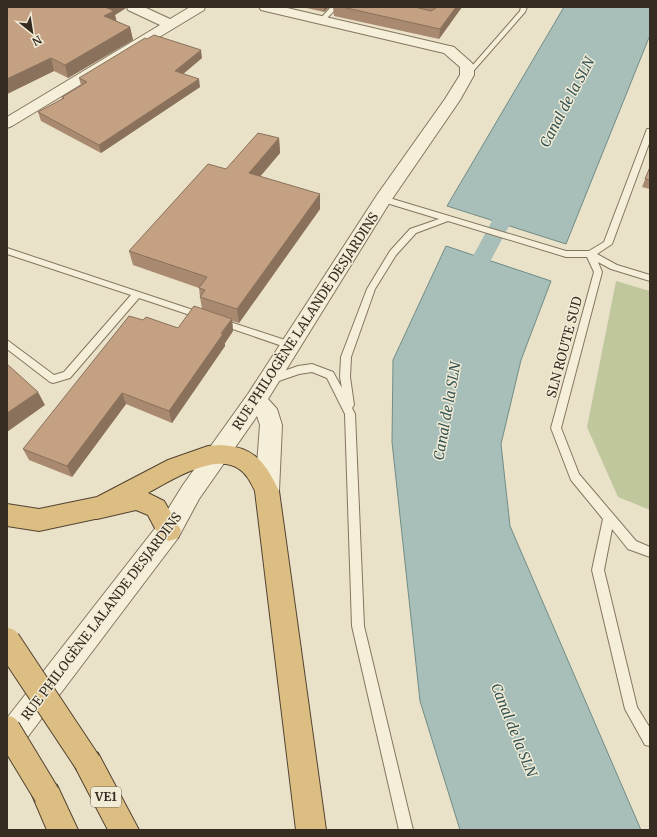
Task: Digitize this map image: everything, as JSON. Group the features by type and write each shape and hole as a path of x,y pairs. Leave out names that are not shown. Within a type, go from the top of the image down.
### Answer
{"highway":[{"path":"97,509 203,457 220,454 246,461 256,471 267,491 311,830"},
{"path":"7,515 39,520 137,500 156,508 169,530"},
{"name":"VE1","path":"7,642 88,763 124,830"},
{"path":"7,729 47,795 63,830"}],"street":[{"path":"133,7 170,24"},
{"path":"7,123 199,7"},
{"path":"266,7 449,50 467,66 467,74"},
{"name":"RUE PHILOGÈNE LALANDE DESJARDINS","path":"7,741 169,530 191,492 220,454 269,381 383,199 452,100 467,74"},
{"path":"256,400 269,415 271,425 267,491"}],"lane":[{"path":"321,21 335,7"},
{"path":"467,74 523,11 524,7"},
{"path":"590,254 608,244 650,131"},
{"path":"383,199 566,254 590,254 614,267 650,278"},
{"path":"406,830 358,626 350,414 345,377 346,357 370,290 393,253 413,231 446,219"},
{"path":"7,251 291,345"},
{"name":"SLN ROUTE SUD","path":"590,254 598,272 556,428 575,477 632,545 650,552"},
{"path":"7,344 53,379 67,375 137,294"},
{"path":"269,381 298,370 312,368 330,375 350,414"},
{"path":"609,517 598,570 631,709 650,740"}],"green space":[{"path":"616,281 650,291 650,510 618,497 587,427"}],"water":[{"path":"564,7 650,7 650,35 566,244 447,206"},
{"path":"446,246 551,281 521,360 501,444 510,526 641,830 460,830 420,701 392,442 393,360"}],"building":[{"path":"7,7 105,7 114,11 104,16 130,27 65,65 51,58 7,79"},
{"path":"342,7 415,7 431,11 436,8 435,7 456,7 440,29"},
{"path":"154,35 201,50 175,71 199,79 99,145 38,112 64,98 62,97 87,82 79,78 145,38 147,39"},
{"path":"258,133 279,138 249,173 320,194 237,309 200,297 205,290 199,288 207,277 129,251 208,164 226,169"},
{"path":"650,167 650,180 645,179"},
{"path":"194,306 232,319 169,411 122,393 67,466 23,449 129,316 143,320 146,317 178,328"},
{"path":"7,364 38,392 7,413"}],"waterway":[{"name":"Canal de la SLN","path":"469,287 469,282 516,195"}]}
